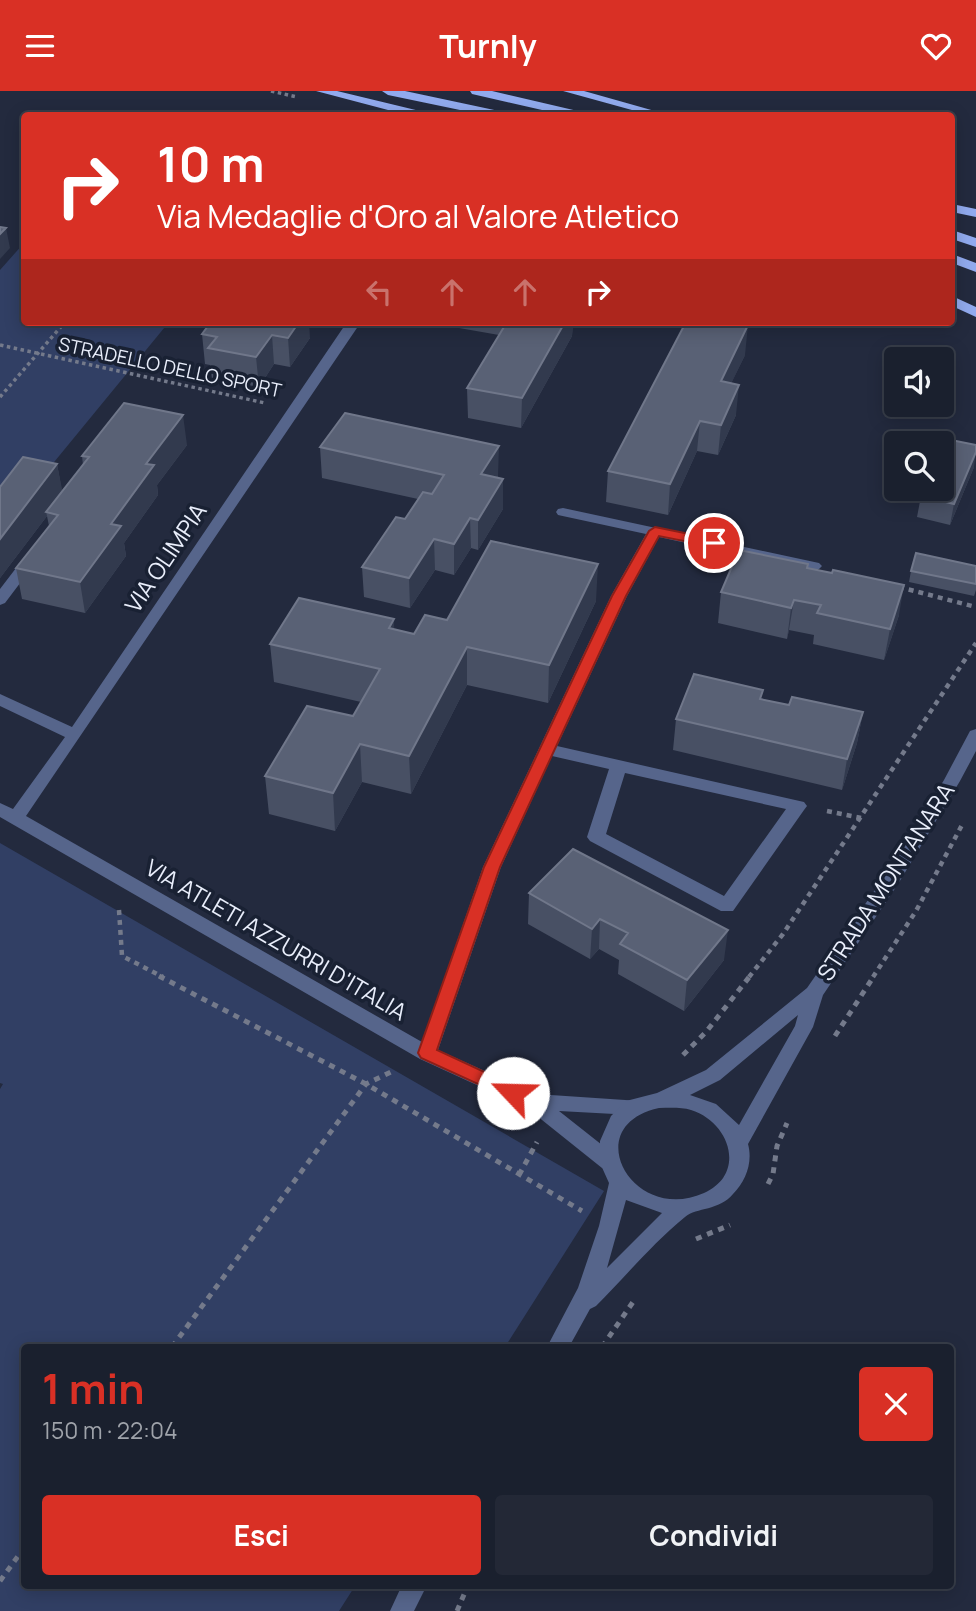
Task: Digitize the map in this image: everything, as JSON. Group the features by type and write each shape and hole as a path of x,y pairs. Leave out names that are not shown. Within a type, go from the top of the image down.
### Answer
{"highway":[{"path":"322,91 408,112"},
{"path":"388,91 485,112"},
{"path":"476,91 565,112"},
{"path":"569,91 651,112"},
{"path":"955,209 976,213"},
{"path":"955,234 976,243"},
{"path":"955,259 976,268"},
{"path":"955,302 976,313"}],"street":[{"name":"VIA OLIMPIA","path":"8,813 75,735 351,326"},
{"path":"563,512 814,566"},
{"path":"427,1053 492,867 619,596 655,531"},
{"path":"0,600 40,545"},
{"path":"0,699 75,735"},
{"name":"STRADA MONTANARA","path":"740,1142 804,1027 814,993 892,879 952,781 976,735"},
{"path":"546,749 620,765 798,806 727,906 596,837 620,765"},
{"name":"VIA ATLETI AZZURRI D'ITALIA","path":"8,813 117,878 427,1053 534,1102 609,1162"},
{"name":"STRADA MONTANARA","path":"659,1100 713,1075 814,993"},
{"path":"659,1100 694,1103 717,1114 740,1142 741,1160 735,1179 715,1198 680,1208 646,1201 619,1182 609,1162 609,1142 616,1125 633,1107 659,1100"},
{"name":"VIA ATLETI AZZURRI D'ITALIA","path":"534,1102 633,1107"},
{"path":"560,1344 582,1308 611,1229 619,1182"},
{"path":"582,1308 680,1208"},
{"path":"402,1611 413,1589"}],"path":[{"path":"0,397 62,326"},
{"name":"STRADELLO DELLO SPORT","path":"0,345 293,409"},
{"path":"895,586 976,607"},
{"path":"681,1057 706,1032 783,934 976,643"},
{"path":"117,878 122,956 366,1084 591,1217"},
{"path":"174,1344 366,1084 427,1053"},
{"path":"519,1175 551,1116"},
{"path":"0,1581 21,1552"},
{"path":"457,1611 466,1589"}],"shaded area":[{"path":"21,246 21,326 166,326 0,528 0,270"},
{"path":"0,843 604,1191 507,1344 21,1344 21,1589 353,1589 339,1611 0,1611 0,1089 3,1084 0,1083"}],"building":[{"path":"208,326 296,326 288,338 272,335 256,357 208,348 217,337 202,334"},
{"path":"505,326 563,326 522,398 467,388"},
{"path":"684,326 748,326 721,381 739,385 721,425 700,421 670,484 608,471"},
{"path":"124,403 183,415 146,464 154,465 111,524 121,526 80,582 16,568 58,515 46,512 89,457 82,456"},
{"path":"345,413 499,446 481,474 503,479 478,520 470,518 454,544 434,539 409,578 362,567 396,517 405,519 423,492 432,494 444,475 320,447"},
{"path":"954,441 976,445 976,452 954,504 942,501 954,501"},
{"path":"23,457 57,464 0,539 0,487"},
{"path":"491,541 598,564 549,665 467,647 409,756 360,744 333,793 265,776 307,706 353,716 380,669 270,644 299,598 394,619 389,628 414,634 425,615 447,620"},
{"path":"739,550 808,564 807,568 832,573 833,570 904,585 890,629 817,613 821,605 794,600 791,608 721,592"},
{"path":"916,553 976,566 976,584 911,571"},
{"path":"694,674 763,690 760,699 789,705 792,697 863,712 847,759 676,719"},
{"path":"573,849 728,930 687,980 620,944 628,933 600,919 592,929 529,893"}],"route":[{"path":"513,1093 427,1053 492,867 619,596 655,531 714,543"}]}
